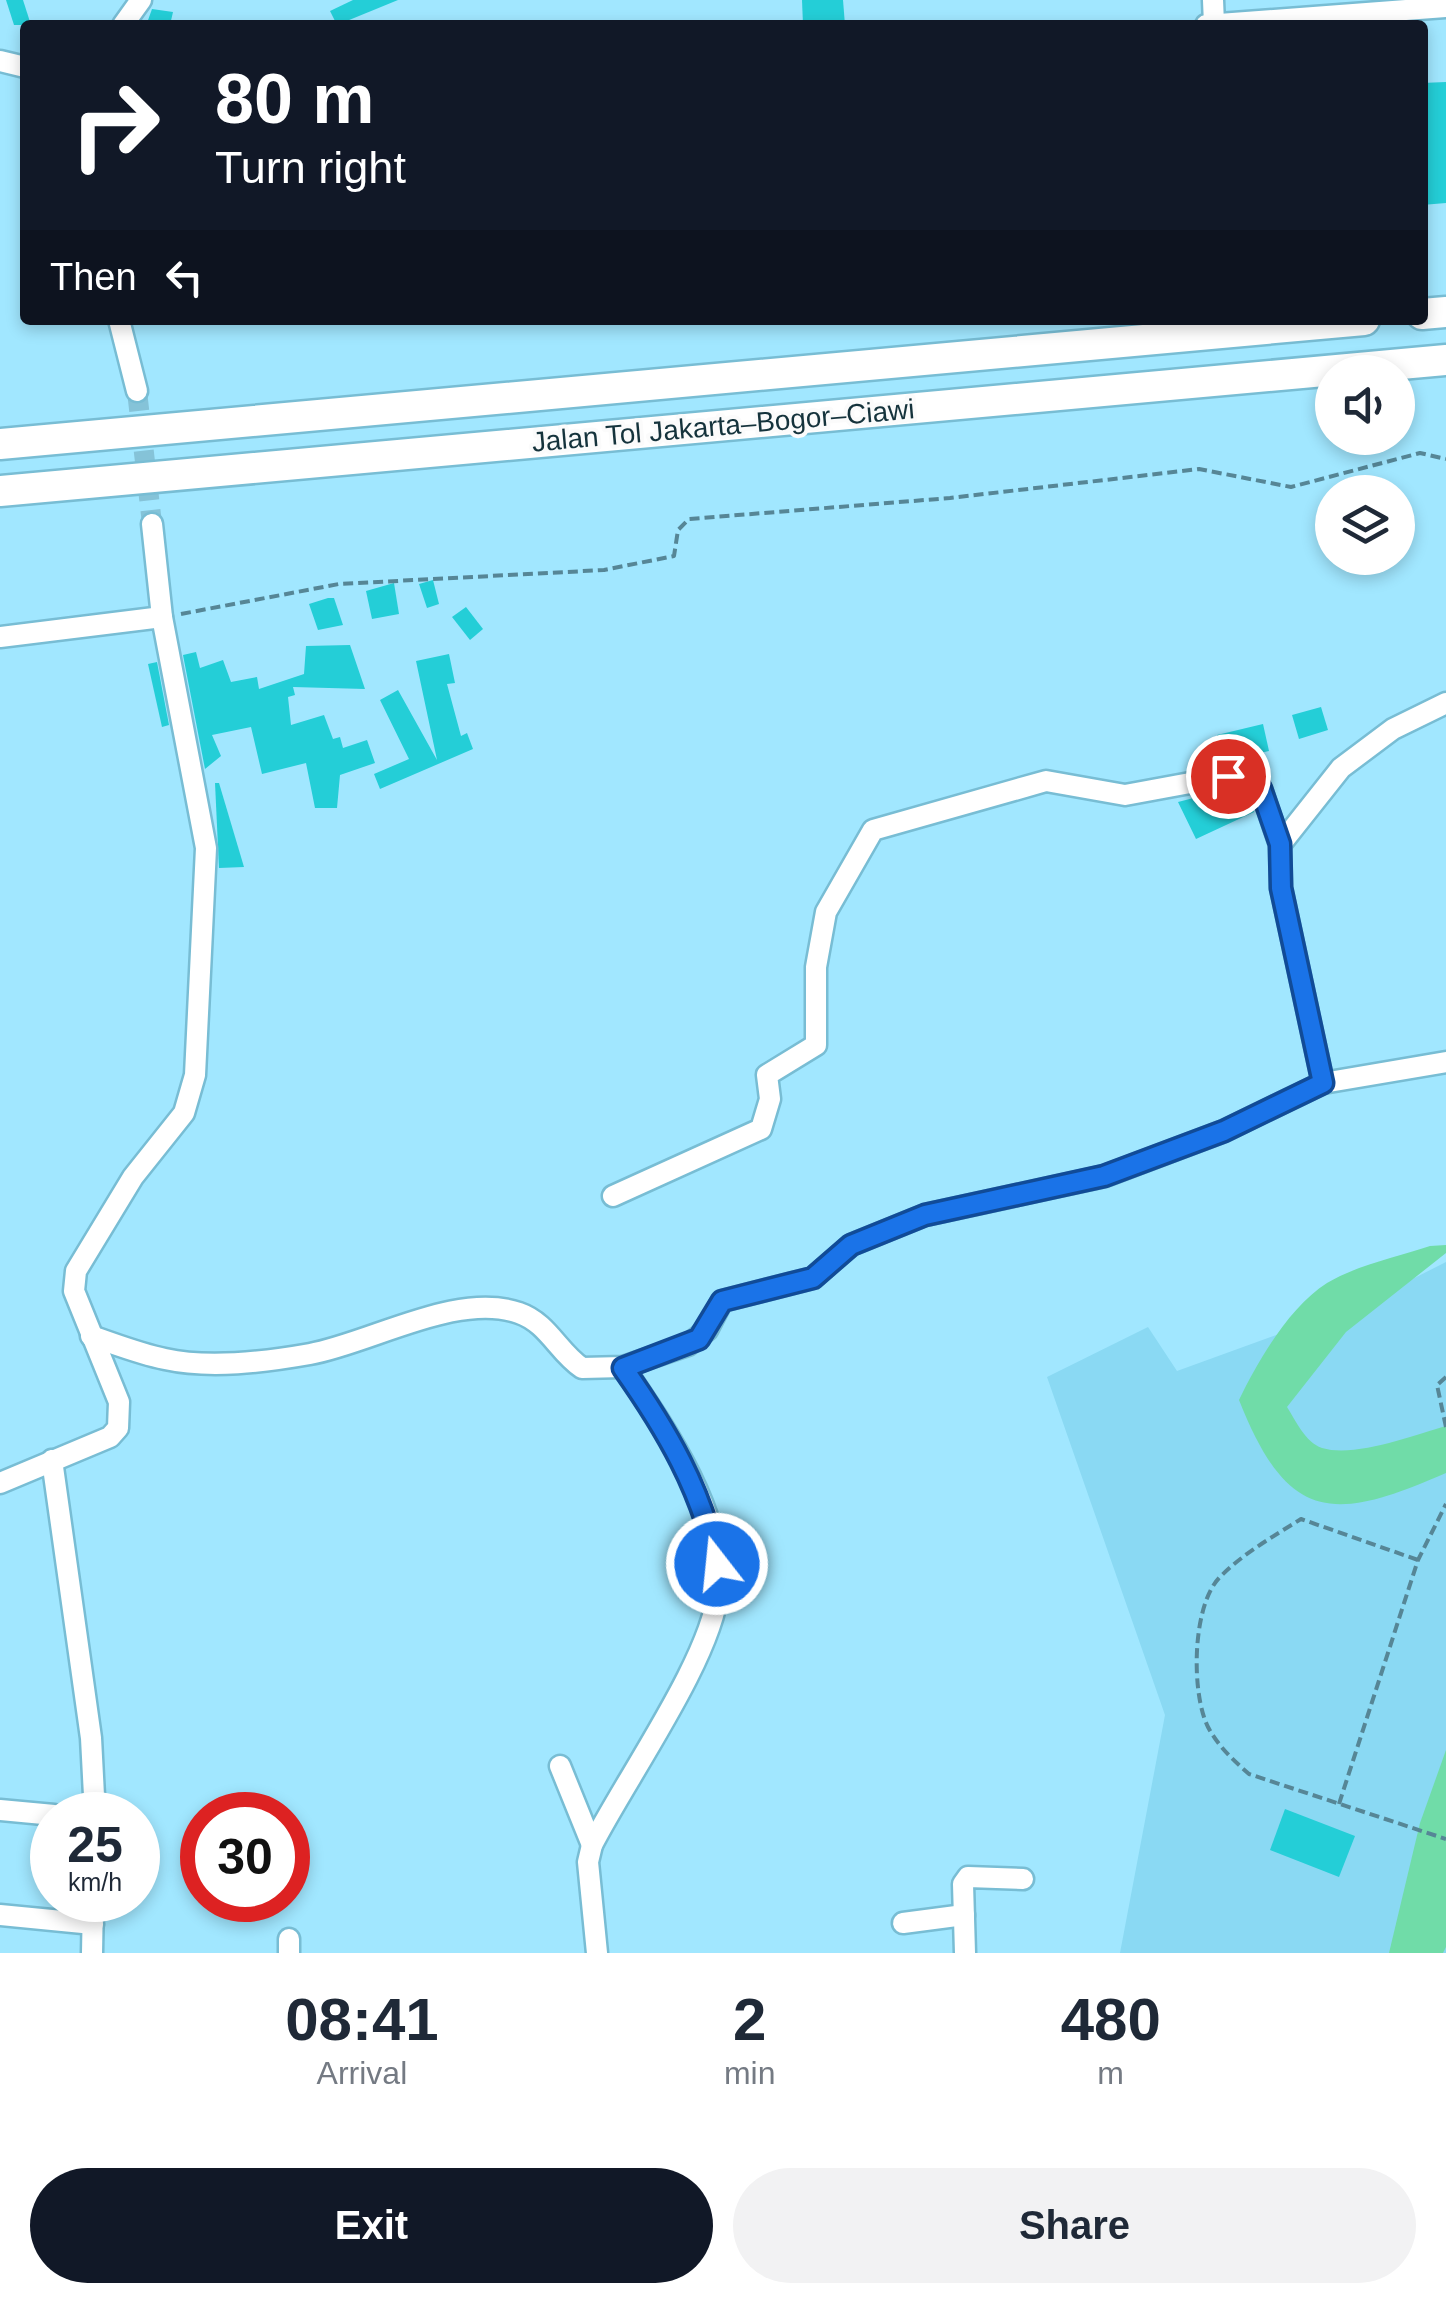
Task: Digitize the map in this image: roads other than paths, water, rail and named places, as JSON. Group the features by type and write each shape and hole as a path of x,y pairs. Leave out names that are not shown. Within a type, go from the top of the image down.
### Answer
{"highway":[{"name":"Jalan Tol Jakarta–Bogor–Ciawi","path":"0,444 1309,325"},
{"name":"Jalan Tol Jakarta–Bogor–Ciawi","path":"0,491 1446,360"}],"street":[{"path":"1269,20 1446,7"},
{"path":"120,325 138,391"},
{"path":"0,1482 110,1437 118,1428 119,1402 74,1291 76,1270 134,1176 184,1113 195,1075 206,848 162,616 152,524"},
{"path":"0,638 162,616"},
{"path":"1280,844 1341,768 1393,729 1446,703"},
{"path":"613,1196 761,1129 770,1100 767,1075 816,1045 816,967 826,912 873,830 1046,781 1124,795 1228,776 1261,789 1280,844 1281,888 1323,1083"},
{"path":"92,1336 164,1360 246,1362 313,1354 447,1314 501,1309 520,1313 544,1327 582,1368 623,1368 699,1339 722,1301 813,1278 851,1245 925,1215 1104,1176 1224,1131 1323,1083 1446,1062"},
{"path":"597,1953 588,1862 592,1845 704,1638 718,1591 712,1538 686,1470 662,1424 623,1368"},
{"path":"52,1460 91,1738 94,1792"},
{"path":"560,1766 592,1845"},
{"path":"0,1810 30,1813"},
{"path":"964,1953 963,1884 968,1877 1023,1878"},
{"path":"0,1915 92,1924 92,1953"},
{"path":"903,1923 964,1915"}],"tunnel":[{"path":"137,391 152,524"}]}
